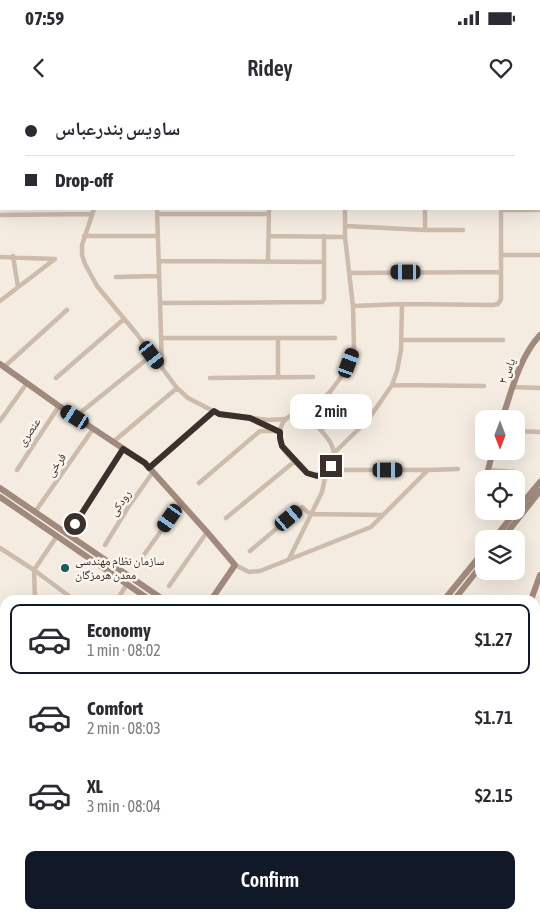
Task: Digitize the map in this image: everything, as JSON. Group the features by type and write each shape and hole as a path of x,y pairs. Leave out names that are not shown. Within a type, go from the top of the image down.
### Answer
{"main road":[{"name":"یاس ۲","path":"505,410 522,363 532,344 540,335"},
{"path":"2,365 75,417 145,463 235,565 214,595"},
{"path":"488,470 491,460"},
{"path":"525,500 540,482"},
{"path":"0,488 157,595"},
{"path":"509,530 540,491"},
{"path":"0,497 143,595"},
{"path":"501,530 509,520"},
{"path":"448,595 475,562"},
{"path":"458,595 475,573"},
{"path":"533,595 540,575"}],"street":[{"path":"344,210 345,237 353,306 354,347 349,363 330,392 309,409 288,418 280,432 282,446 307,473 317,476 328,471 458,469"},
{"path":"425,210 425,230"},
{"path":"353,306 402,304 493,306 498,304 501,299 500,210"},
{"path":"1,215 93,211 82,245 84,261 93,280 177,388 188,398 219,414 268,420 301,417 310,420 322,432 333,446 333,460 322,492 289,559"},
{"path":"162,368 157,211 269,211 268,262"},
{"path":"346,226 463,230"},
{"path":"84,236 158,236"},
{"path":"269,236 345,237"},
{"path":"160,303 322,302 324,299 324,236"},
{"path":"500,255 540,255"},
{"path":"0,256 54,259 0,301"},
{"path":"13,256 18,287"},
{"path":"159,260 324,262"},
{"path":"349,273 500,272"},
{"path":"116,277 159,276"},
{"path":"334,453 368,420 392,385 401,350 402,304"},
{"path":"2,365 67,310"},
{"path":"56,378 124,319"},
{"path":"161,338 335,338"},
{"path":"278,338 278,378"},
{"path":"402,340 503,340"},
{"path":"532,344 540,344"},
{"path":"75,417 152,355"},
{"path":"210,378 313,377"},
{"path":"0,421 27,383"},
{"path":"392,385 484,386"},
{"path":"512,387 540,388"},
{"path":"113,442 177,388"},
{"path":"322,432 322,411 330,392"},
{"name":"عنصری","path":"17,470 59,406"},
{"name":"رودکی","path":"105,544 151,470 214,411"},
{"path":"250,418 280,432"},
{"name":"فرخی","path":"35,512 94,429"},
{"path":"525,431 540,432"},
{"path":"198,483 260,432 280,432"},
{"path":"75,524 123,449"},
{"path":"226,518 295,462"},
{"path":"235,565 249,572 260,571 371,527 428,470"},
{"path":"136,566 181,503"},
{"path":"250,551 302,507 310,514 382,515"},
{"path":"169,586 207,532"},
{"path":"35,595 34,570 57,536"},
{"path":"0,548 68,595"},
{"path":"120,595 127,584"}],"place":[{"name":"سازمان نظام مهندسی معدن هرمزگان","path":"65,568"}],"route":[{"path":"75,524 123,449 145,463 149,468 214,411 219,414 250,418 280,432 282,446 307,473 317,476 326,473 331,466"}]}
